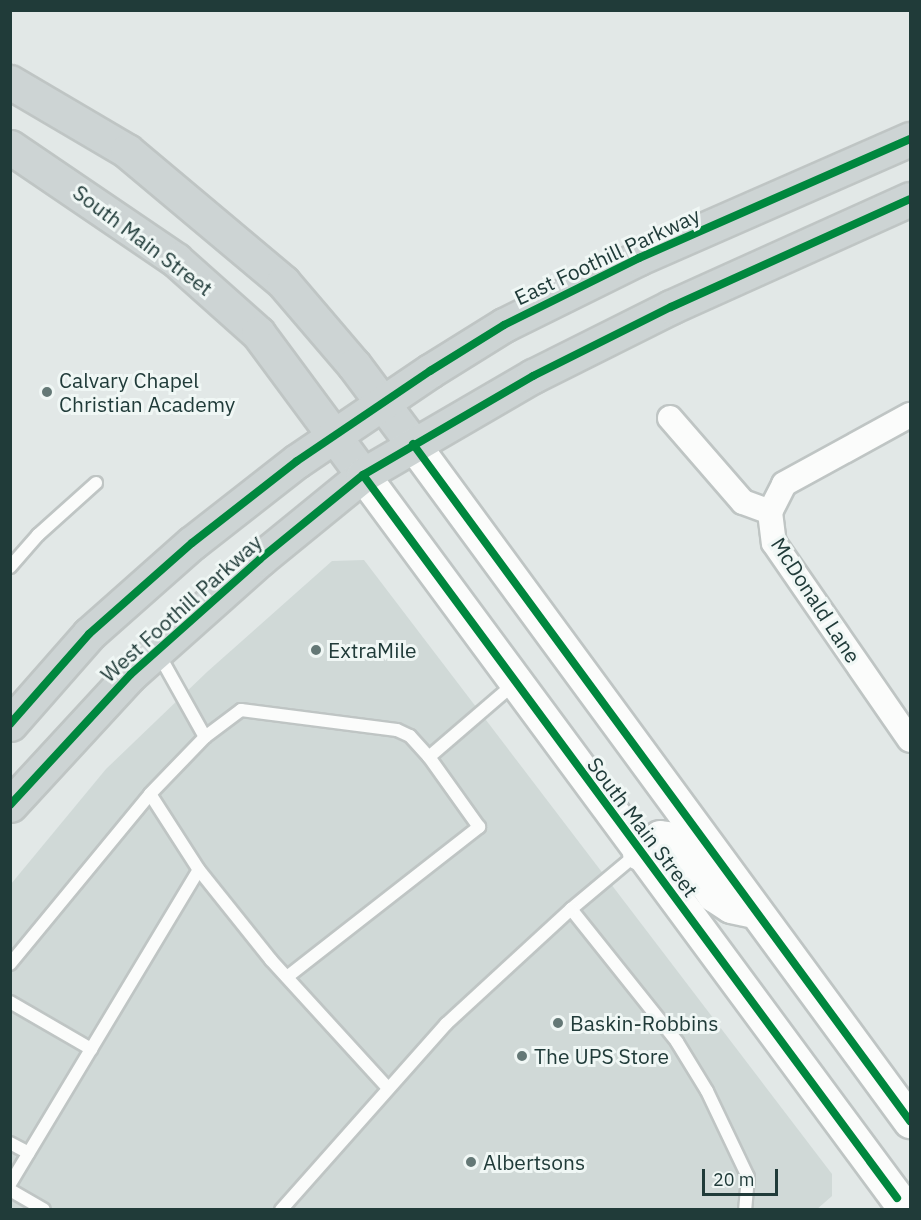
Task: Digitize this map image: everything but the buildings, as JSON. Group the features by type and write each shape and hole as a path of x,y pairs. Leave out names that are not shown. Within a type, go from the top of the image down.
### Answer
{"main road":[{"name":"South Main Street","path":"10,81 127,151 214,221 283,282 383,402 910,1121"},
{"name":"East Foothill Parkway","path":"334,436 383,402 525,314 639,258 910,139"},
{"name":"South Main Street","path":"10,147 176,260 258,333 639,853 898,1198"},
{"path":"363,475 533,375 671,307 910,199"},
{"name":"West Foothill Parkway","path":"10,724 89,634 174,558 334,436"},
{"name":"West Foothill Parkway","path":"10,806 131,674 260,559 363,475"},
{"path":"639,853 660,837 675,839 714,895 731,906 754,911"}],"street":[{"path":"770,512 784,484 910,415"},
{"name":"McDonald Lane","path":"670,418 743,502 770,512 774,543 910,740"}],"lane":[{"path":"10,567 38,535 96,483"},
{"path":"157,652 205,737"},
{"path":"429,757 514,684"},
{"path":"10,964 150,794 205,737 241,710 397,730 410,736 429,757 479,827 287,976"},
{"path":"150,794 199,870 287,976 387,1087"},
{"path":"281,1209 387,1087 446,1024 571,909 639,853"},
{"path":"10,1184 199,870"},
{"path":"571,909 677,1042 707,1091 748,1177 745,1209"},
{"path":"10,1002 91,1049"},
{"path":"10,1143 29,1153"},
{"path":"10,1190 44,1209"}],"shaded area":[{"path":"364,560 832,1174 832,1196 816,1210 11,1210 11,884 106,769 207,672 332,561"}],"cycle path":[{"path":"10,724 89,634 192,543 297,461 430,371 504,325 639,258 910,139"},
{"path":"10,805 131,674 260,559 363,475 533,376 671,307 910,199"},
{"path":"413,444 910,1121"},
{"path":"363,475 897,1198"}],"place":[{"name":"Calvary Chapel Christian Academy","path":"47,392"},
{"name":"ExtraMile","path":"316,650"},
{"name":"Baskin-Robbins","path":"558,1023"},
{"name":"The UPS Store","path":"522,1056"},
{"name":"Albertsons","path":"471,1162"}]}
